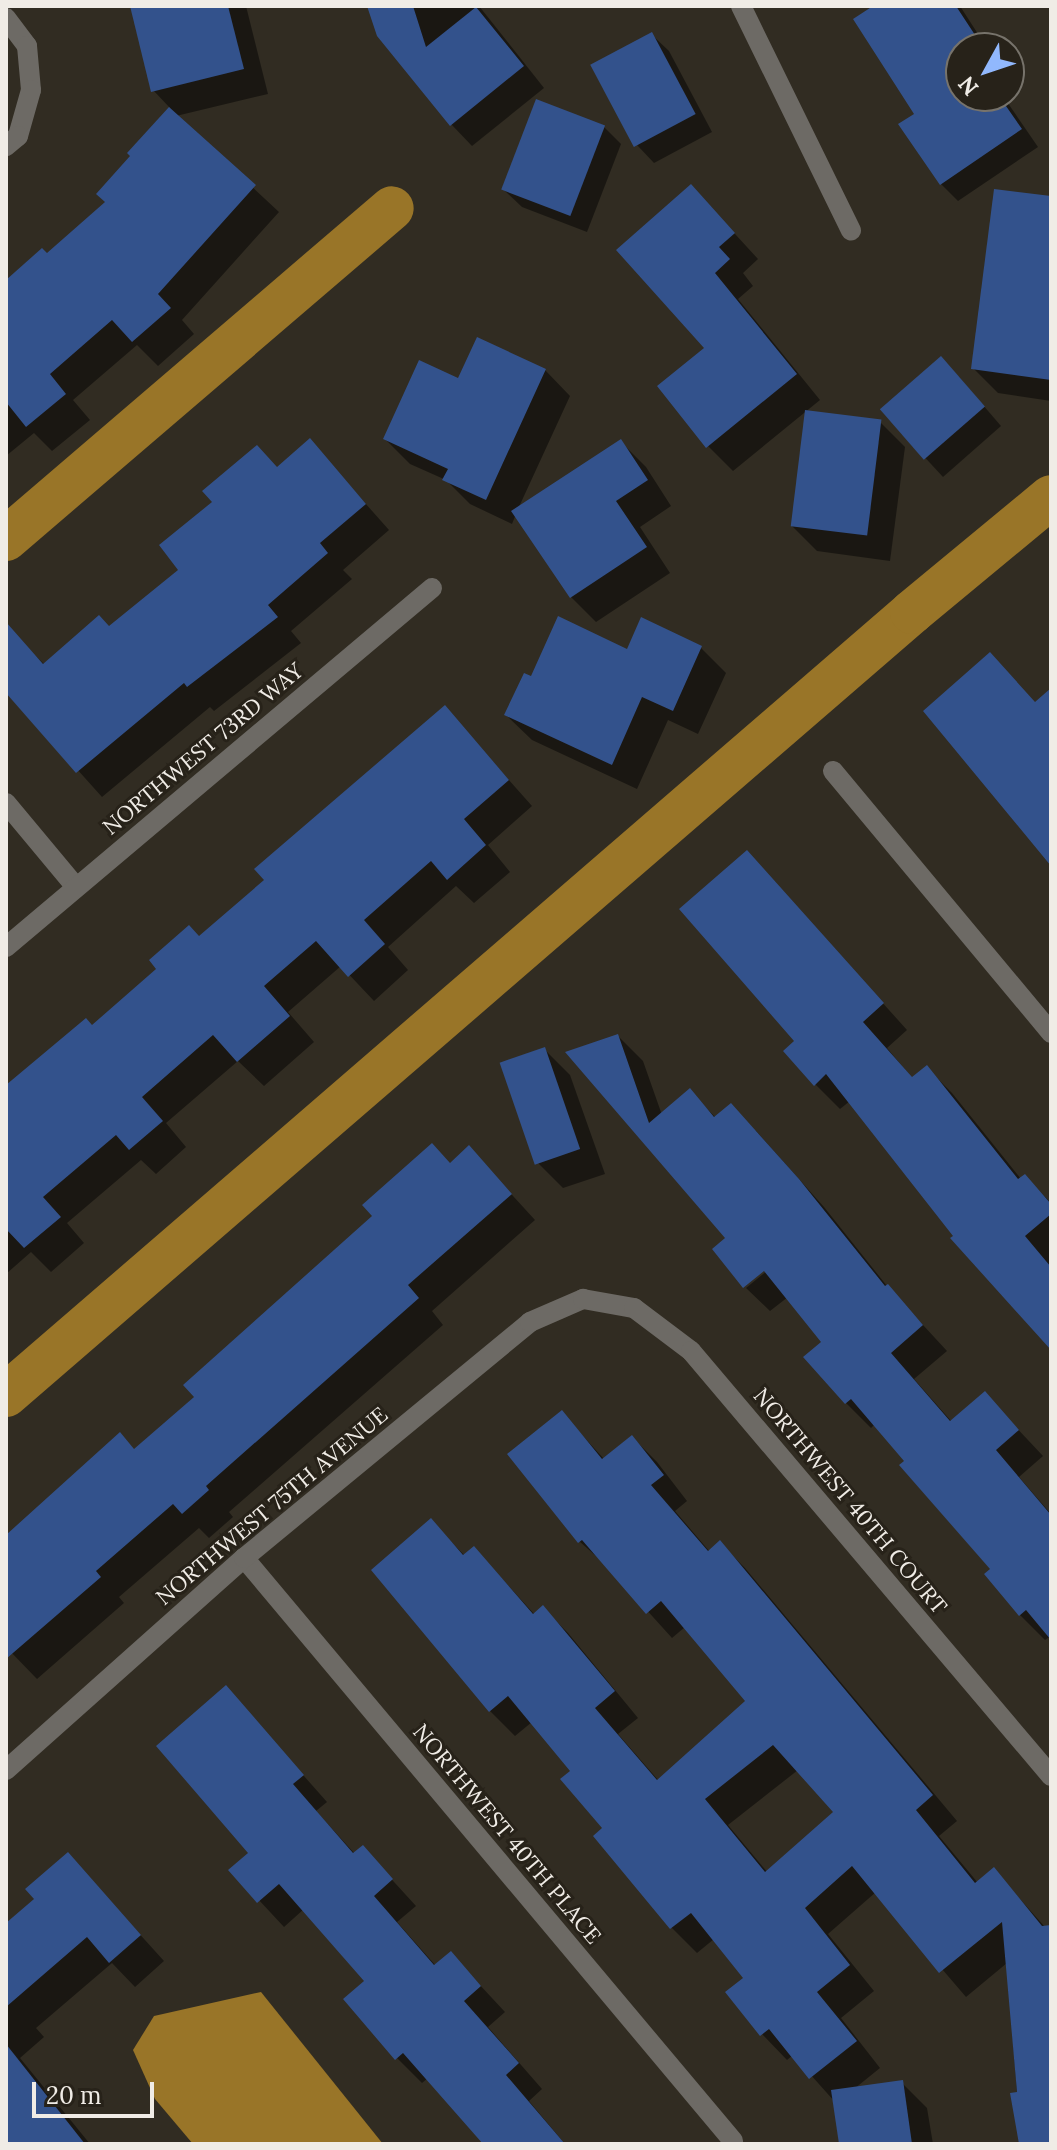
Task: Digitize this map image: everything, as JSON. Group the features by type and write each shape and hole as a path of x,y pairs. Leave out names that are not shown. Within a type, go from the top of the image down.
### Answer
{"street":[{"path":"741,6 851,231"},
{"path":"6,18 27,46 31,90 18,136 6,146"},
{"name":"NORTHWEST 73RD WAY","path":"6,947 432,588"},
{"path":"833,771 1051,1033"},
{"path":"6,803 76,887"},
{"name":"NORTHWEST 75TH AVENUE","path":"6,1770 244,1558 530,1322 583,1299"},
{"name":"NORTHWEST 40TH COURT","path":"583,1299 634,1308 691,1351 1051,1776"},
{"name":"NORTHWEST 40TH PLACE","path":"244,1558 733,2141"}],"shaded area":[{"path":"261,1992 383,2144 193,2144 155,2099 133,2050 154,2016"}],"building":[{"path":"130,6 228,6 244,69 151,92"},
{"path":"367,6 413,6 426,47 476,7 524,66 450,126 377,36"},
{"path":"873,6 956,6 973,32 945,32 945,112 1010,112 1022,129 940,185 898,124 914,114 853,19"},
{"path":"652,32 696,114 634,147 590,65"},
{"path":"536,99 605,126 570,216 501,190"},
{"path":"169,107 256,185 158,294 171,308 132,342 112,320 50,374 66,394 26,427 6,402 6,280 42,248 47,253 105,202 96,194 130,156 127,153"},
{"path":"691,184 735,233 719,247 730,259 715,273 797,374 706,448 657,386 704,348 616,250"},
{"path":"994,189 1051,196 1051,380 971,369"},
{"path":"477,337 546,369 486,500 442,480 448,469 383,439 419,360 458,378"},
{"path":"941,356 985,407 924,460 880,409"},
{"path":"805,410 881,419 867,536 791,526"},
{"path":"310,438 366,504 320,543 328,553 268,605 278,617 187,687 184,683 76,773 6,693 6,622 43,664 99,615 109,626 178,570 159,545 212,502 202,491 257,445 277,467"},
{"path":"621,439 648,480 616,501 647,547 570,598 511,511"},
{"path":"558,616 627,649 641,617 702,646 673,711 642,697 612,765 504,715 524,673 531,676"},
{"path":"990,652 1035,702 1051,688 1051,866 923,711"},
{"path":"445,705 509,780 464,819 486,845 447,880 431,861 364,920 385,944 348,977 316,941 264,986 290,1016 237,1062 213,1035 142,1097 163,1121 129,1150 116,1135 43,1197 61,1217 24,1248 6,1229 6,1085 86,1018 92,1025 156,969 149,960 189,925 199,936 264,880 254,869"},
{"path":"747,850 884,1003 863,1022 912,1077 927,1065 1018,1179 1025,1174 1051,1204 1051,1214 1025,1236 1051,1267 1051,1350 950,1238 953,1236 826,1074 814,1086 783,1051 794,1041 679,909"},
{"path":"618,1034 649,1123 690,1088 714,1117 731,1103 799,1179 885,1286 888,1284 923,1325 891,1353 950,1421 985,1391 1019,1430 996,1450 1051,1515 1051,1640 1026,1610 1019,1616 984,1574 990,1569 899,1465 904,1461 851,1399 845,1404 803,1357 821,1342 764,1271 743,1288 712,1249 725,1238 565,1052"},
{"path":"545,1047 580,1149 535,1165 500,1063"},
{"path":"432,1143 450,1163 469,1145 512,1194 408,1285 419,1298 206,1486 209,1490 182,1514 173,1504 96,1571 101,1577 6,1659 6,1535 120,1432 134,1449 194,1397 183,1385 372,1216 362,1205"},
{"path":"562,1410 602,1459 632,1435 664,1475 651,1485 708,1551 720,1540 933,1795 916,1810 975,1883 994,1867 1042,1926 1051,1925 1051,2144 1019,2144 1010,2093 1017,2092 1002,1922 939,1973 852,1866 805,1908 850,1965 817,1992 857,2041 809,2079 769,2029 760,2036 725,1992 743,1978 691,1913 670,1929 593,1836 602,1828 560,1779 570,1771 508,1696 489,1712 371,1570 431,1518 463,1555 474,1546 533,1614 543,1605 615,1691 595,1708 657,1780 745,1701 661,1601 646,1614 582,1540 578,1543 507,1454","holes":["773,1745 833,1812 765,1872 705,1799"]},
{"path":"226,1685 304,1775 293,1784 353,1853 363,1845 393,1879 374,1896 434,1965 451,1951 481,1986 464,2001 519,2063 506,2075 565,2144 483,2144 403,2053 395,2060 343,1999 364,1981 279,1884 257,1903 228,1870 248,1853 156,1746"},
{"path":"68,1852 141,1935 109,1963 87,1937 6,2007 6,1923 34,1899 25,1889"},
{"path":"6,2044 85,2144 6,2144"},
{"path":"903,2080 912,2144 839,2144 831,2090"}],"waterway":[{"path":"6,539 392,208"},
{"path":"6,1395 912,612 1051,497"}]}
